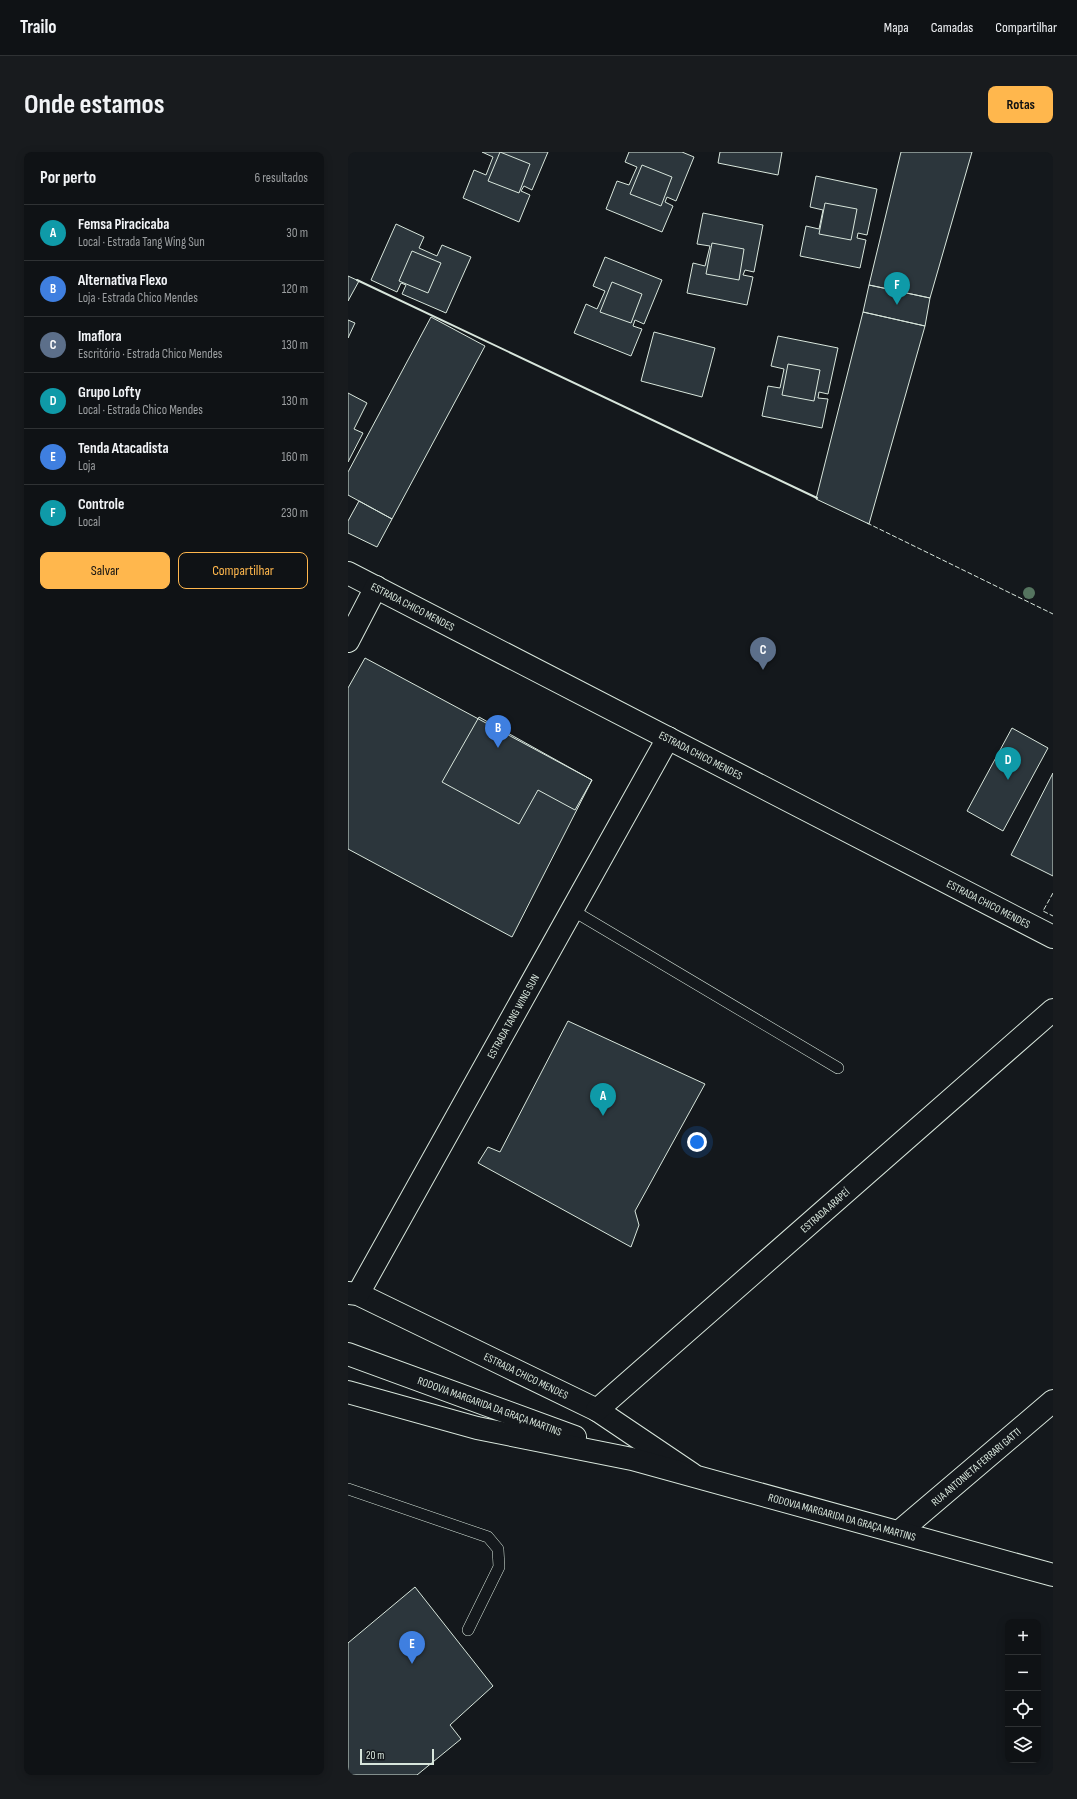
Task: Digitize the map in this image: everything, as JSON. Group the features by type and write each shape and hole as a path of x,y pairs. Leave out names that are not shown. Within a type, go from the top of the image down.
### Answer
{"street":[{"name":"ESTRADA CHICO MENDES","path":"348,573 1053,937"},
{"path":"348,641 376,587"},
{"name":"ESTRADA TANG WING SUN","path":"353,1293 572,910 668,738"},
{"name":"ESTRADA ARAPEÍ","path":"597,1410 1053,1010"},
{"name":"ESTRADA CHICO MENDES","path":"353,1293 597,1410 695,1476"},
{"name":"RODOVIA MARGARIDA DA GRAÇA MARTINS","path":"348,1354 494,1406 632,1459"},
{"name":"RODOVIA MARGARIDA DA GRAÇA MARTINS","path":"348,1392 477,1428 632,1459 1053,1575"},
{"name":"RUA ANTONIETA FERRARI GATTI","path":"899,1532 1053,1401"}],"lane":[{"path":"572,910 838,1068"},
{"path":"348,1489 488,1537 498,1549 499,1567 468,1630"}],"building":[{"path":"482,152 548,152 532,190 524,186 521,191 530,195 519,222 463,198 474,170 486,175 493,157"},
{"path":"500,152 530,164 519,193 488,181"},
{"path":"629,152 682,152 694,157 676,201 667,197 665,202 673,206 662,232 606,209 617,181 629,185 637,167 625,162"},
{"path":"720,152 782,152 778,175 718,163"},
{"path":"901,152 972,152 930,298 869,285"},
{"path":"642,165 672,177 661,206 630,194"},
{"path":"816,176 877,189 867,235 858,233 857,238 866,240 860,268 800,256 806,226 819,229 823,210 810,207"},
{"path":"825,203 857,209 851,240 819,234"},
{"path":"703,213 763,225 754,272 745,270 743,275 753,277 747,305 687,293 693,263 705,266 710,246 697,244"},
{"path":"396,224 424,237 419,248 437,256 442,245 471,257 446,313 402,294 406,285 401,283 397,292 371,280"},
{"path":"712,243 744,249 739,280 706,274"},
{"path":"412,251 441,263 428,293 399,281"},
{"path":"605,257 662,280 644,324 635,320 633,326 642,329 631,356 574,333 586,304 597,309 605,291 593,286"},
{"path":"348,276 359,281 348,301"},
{"path":"612,282 642,294 631,323 600,312"},
{"path":"869,285 930,298 925,326 863,312"},
{"path":"863,312 925,326 869,524 816,499"},
{"path":"431,317 485,346 392,519 348,495 348,472"},
{"path":"348,320 355,323 348,338"},
{"path":"654,332 715,348 702,397 641,381"},
{"path":"778,336 838,348 828,394 819,392 818,398 828,399 822,428 762,416 768,386 780,388 784,369 771,366"},
{"path":"788,364 820,370 814,401 782,395"},
{"path":"348,393 367,403 354,429 363,433 348,462"},
{"path":"359,501 392,519 377,547 348,533 348,521"},
{"path":"365,658 592,780 512,937 348,849 348,688"},
{"path":"479,717 592,780 575,810 538,790 519,824 442,782"},
{"path":"1012,728 1048,748 1003,831 967,811"},
{"path":"1053,773 1053,876 1011,855"},
{"path":"568,1021 705,1084 635,1211 639,1225 631,1247 478,1163 488,1147 500,1152"},
{"path":"415,1587 493,1686 450,1725 461,1739 417,1775 348,1775 348,1643"}],"fence":[{"path":"867,523 1053,614"},
{"path":"1053,893 1043,911 1053,916"}],"wall":[{"path":"357,280 817,498"}],"place":[{"name":"Controle","path":"897,305"},
{"name":"Imaflora","path":"763,670"},
{"name":"Alternativa Flexo","path":"498,748"},
{"name":"Grupo Lofty","path":"1008,780"},
{"name":"Femsa Piracicaba","path":"603,1116"},
{"name":"Tenda Atacadista","path":"412,1664"}]}
